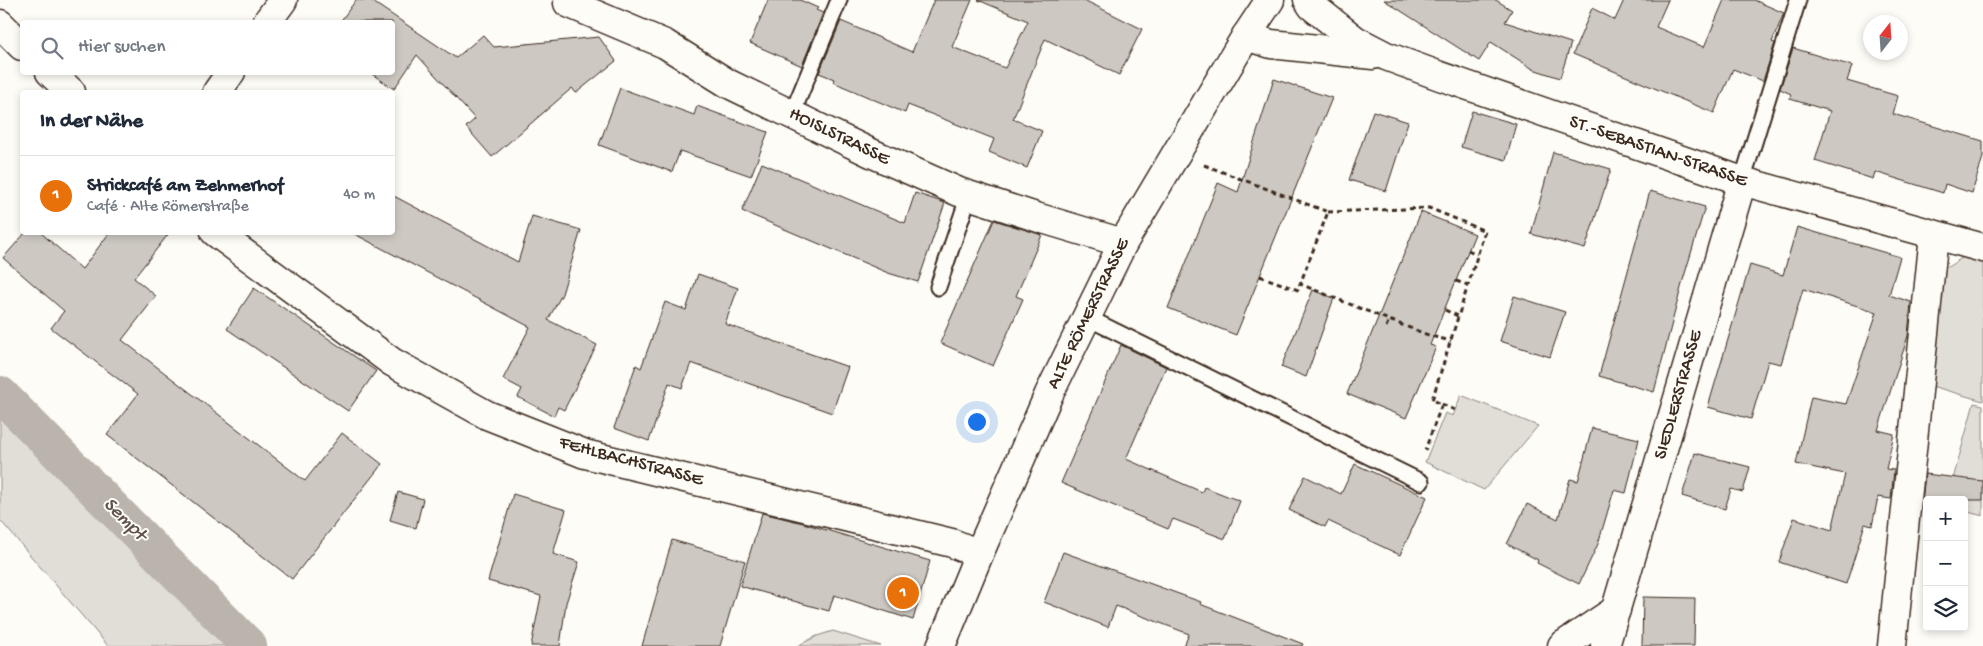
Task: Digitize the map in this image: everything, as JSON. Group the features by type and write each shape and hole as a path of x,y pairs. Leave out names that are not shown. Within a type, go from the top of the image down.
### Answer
{"street":[{"path":"268,20 282,0"},
{"name":"ALTE RÖMERSTRASSE","path":"941,646 979,554 1050,394 1123,243 1246,36 1270,0"},
{"name":"ST.-SEBASTIAN-STRASSE","path":"1308,0 1312,6 1355,40 1386,56 1742,181 1983,248"},
{"name":"HOISLSTRASSE","path":"568,3 665,44 729,84 869,152 969,195 1036,218 1123,243"},
{"path":"0,24 20,44"},
{"name":"ST.-SEBASTIAN-STRASSE","path":"1246,36 1271,44 1386,56"},
{"path":"53,75 69,90"},
{"path":"218,90 229,75"},
{"name":"SIEDLERSTRASSE","path":"1606,646 1742,181"},
{"name":"FEHLBACHSTRASSE","path":"219,235 392,362 487,415 585,454 952,543 979,554"},
{"path":"1892,646 1934,235"},
{"path":"1562,646 1616,610"}],"lane":[{"path":"792,114 839,0"},
{"path":"1742,181 1798,0"},
{"path":"938,287 969,195"},
{"path":"1086,317 1421,482"}],"path":[{"path":"1199,163 1328,212 1429,208 1484,230 1432,400 1455,410"},
{"path":"1260,276 1298,290 1328,212"},
{"path":"1468,250 1477,254"},
{"path":"1456,281 1468,285"},
{"path":"1300,284 1431,336 1451,341"},
{"path":"1445,310 1458,316"},
{"path":"1386,327 1389,320"},
{"path":"1425,450 1442,404"}],"shaded area":[{"path":"1970,253 1983,256 1983,401 1928,385 1941,271"},
{"path":"1461,395 1538,426 1484,490 1425,462 1445,413 1453,416"},
{"path":"1974,403 1983,405 1983,516 1968,512 1968,496 1962,496 1953,479"},
{"path":"0,413 145,561 257,646 108,646 0,520"},
{"path":"833,631 881,646 797,646 817,636"}],"building":[{"path":"356,0 370,0 456,58 483,35 494,47 599,37 616,61 576,93 572,88 492,157 466,127 475,119 417,55 394,89 373,75 395,75 395,20 341,20"},
{"path":"768,0 800,0 818,8 816,10 823,13 802,66 750,43"},
{"path":"934,0 972,0 952,47 1005,68 1028,21 978,0 1084,0 1142,29 1119,75 1045,39 1013,119 1042,131 1027,168 989,152 994,139 908,105 905,113 833,82 834,79 819,73 841,21 912,52"},
{"path":"1384,0 1496,0 1512,10 1505,22 1571,43 1560,78 1533,69 1491,42 1479,61"},
{"path":"1624,0 1668,0 1656,27 1704,47 1724,0 1754,0 1784,13 1772,42 1775,43 1763,81 1733,69 1714,113 1573,54 1592,8 1615,20"},
{"path":"1793,48 1852,66 1847,81 1898,96 1893,114 1983,141 1983,157 1972,193 1945,184 1943,193 1875,172 1873,179 1815,161 1830,111 1790,99 1791,94 1780,89"},
{"path":"1274,79 1332,98 1236,335 1168,308 1218,183 1238,192"},
{"path":"620,88 694,115 697,106 768,132 751,176 680,151 672,172 599,145"},
{"path":"1373,111 1408,122 1386,191 1349,180"},
{"path":"1472,111 1516,124 1506,160 1461,147"},
{"path":"1553,152 1611,169 1585,249 1531,234"},
{"path":"762,163 905,223 915,193 945,203 918,282 888,273 742,211"},
{"path":"1650,191 1705,207 1683,280 1654,392 1599,376"},
{"path":"395,197 518,262 532,216 581,230 562,294 548,320 597,345 564,410 558,407 554,416 518,397 522,389 503,379 530,327 357,235 395,235"},
{"path":"1421,212 1475,234 1430,345 1436,347 1406,418 1347,394"},
{"path":"994,220 1042,235 1016,296 1023,299 993,366 940,343"},
{"path":"1797,227 1900,257 1889,295 1911,302 1908,336 1878,430 1894,434 1886,469 1894,470 1891,499 1878,497 1872,526 1865,524 1846,584 1779,562 1794,518 1832,530 1845,474 1796,464 1811,397 1846,404 1877,312 1803,289 1781,364 1768,361 1751,419 1708,407 1750,265 1783,275"},
{"path":"23,235 43,235 82,269 108,235 168,235 134,278 156,296 122,340 305,481 342,433 382,464 292,579 107,435 138,394 51,328 64,311 3,258"},
{"path":"698,274 738,288 725,324 848,367 832,413 691,363 682,388 669,383 649,441 614,428 636,365 641,368 665,302 686,310"},
{"path":"254,288 376,371 348,411 227,329"},
{"path":"1313,290 1334,298 1306,377 1281,367"},
{"path":"1514,296 1565,312 1550,357 1500,341"},
{"path":"1121,345 1166,367 1126,459 1202,492 1204,487 1240,501 1225,539 1173,519 1168,529 1061,483"},
{"path":"1592,428 1639,439 1626,493 1614,490 1598,544 1579,584 1537,563 1538,560 1507,544 1527,504 1558,519 1570,479 1578,481"},
{"path":"1695,453 1750,467 1743,492 1731,489 1725,509 1682,496"},
{"path":"1355,464 1427,497 1400,555 1328,521 1325,527 1289,510 1305,476 1341,494"},
{"path":"1925,474 1983,481 1983,500 1968,500 1968,496 1923,496 1922,503"},
{"path":"398,492 423,499 416,528 390,520"},
{"path":"513,494 566,510 553,554 579,562 566,603 560,646 531,646 541,596 488,581"},
{"path":"762,513 803,523 930,561 913,620 834,595 829,611 740,586"},
{"path":"672,540 745,561 720,646 642,646"},
{"path":"1063,552 1201,602 1200,604 1303,644 1302,646 1184,646 1189,634 1116,606 1108,627 1044,602"},
{"path":"1643,597 1695,598 1694,646 1642,646"}],"waterway":[{"name":"Sempt","path":"0,394 249,646"}],"place":[{"name":"Strickcafé am Zehmerhof","path":"903,593"}]}
